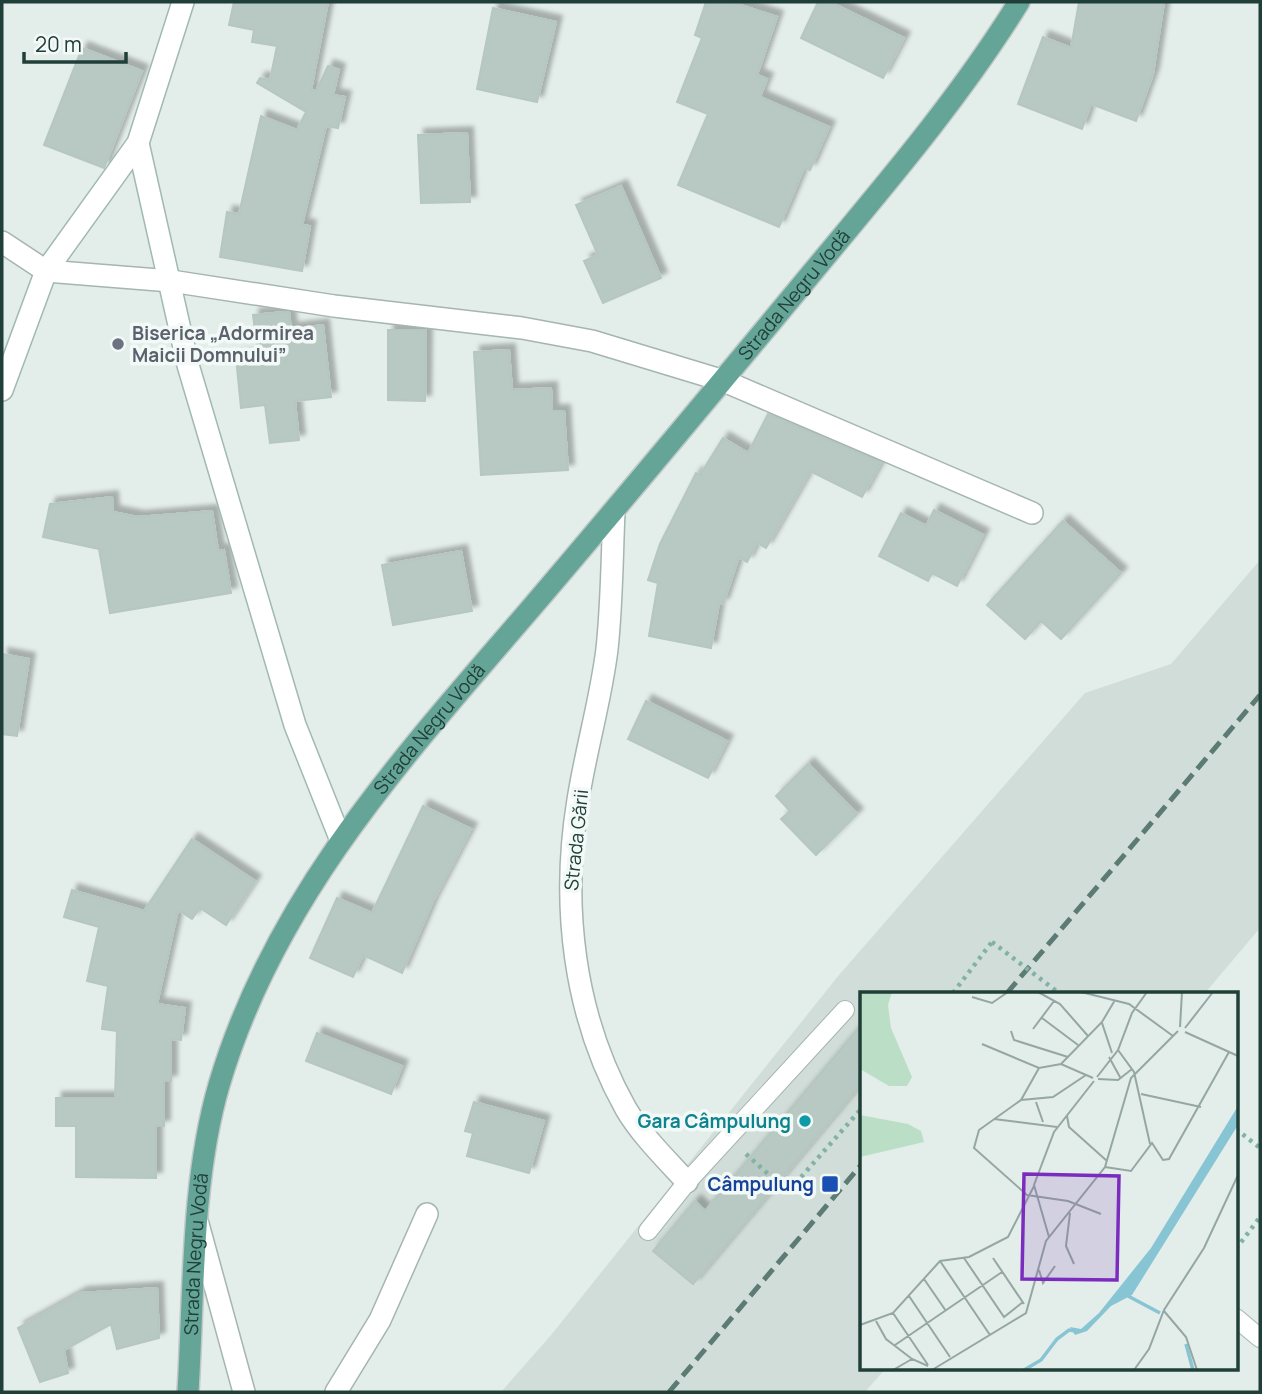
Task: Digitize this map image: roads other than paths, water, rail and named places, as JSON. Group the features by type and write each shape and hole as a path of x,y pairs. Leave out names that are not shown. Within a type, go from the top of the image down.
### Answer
{"main road":[{"name":"Strada Negru Vodă","path":"188,1392 198,1224 207,1132 231,1050 250,1002 296,909 340,838 397,764 724,381 953,99 1019,2"}],"street":[{"path":"2,390 46,271 138,143 183,2"},
{"path":"138,143 188,365 295,725 340,838"},
{"path":"2,242 46,271 171,281 334,306 533,330 592,341 724,381 1032,513"},
{"name":"Strada Gării","path":"614,511 607,649 578,801 569,883 572,943 596,1038 627,1110 654,1146 687,1182"},
{"path":"336,1392 380,1320 427,1214"},
{"path":"198,1224 244,1392"}],"lane":[{"path":"648,1231 687,1182 845,1010"},
{"path":"1238,1320 1260,1338"}],"railway":[{"path":"1008,992 1260,695"},
{"path":"669,1392 860,1166"}],"place":[{"name":"Biserica „Adormirea Maicii Domnului”","path":"118,344"},
{"name":"Gara Câmpulung","path":"805,1121"},
{"name":"Câmpulung","path":"830,1184"}]}
